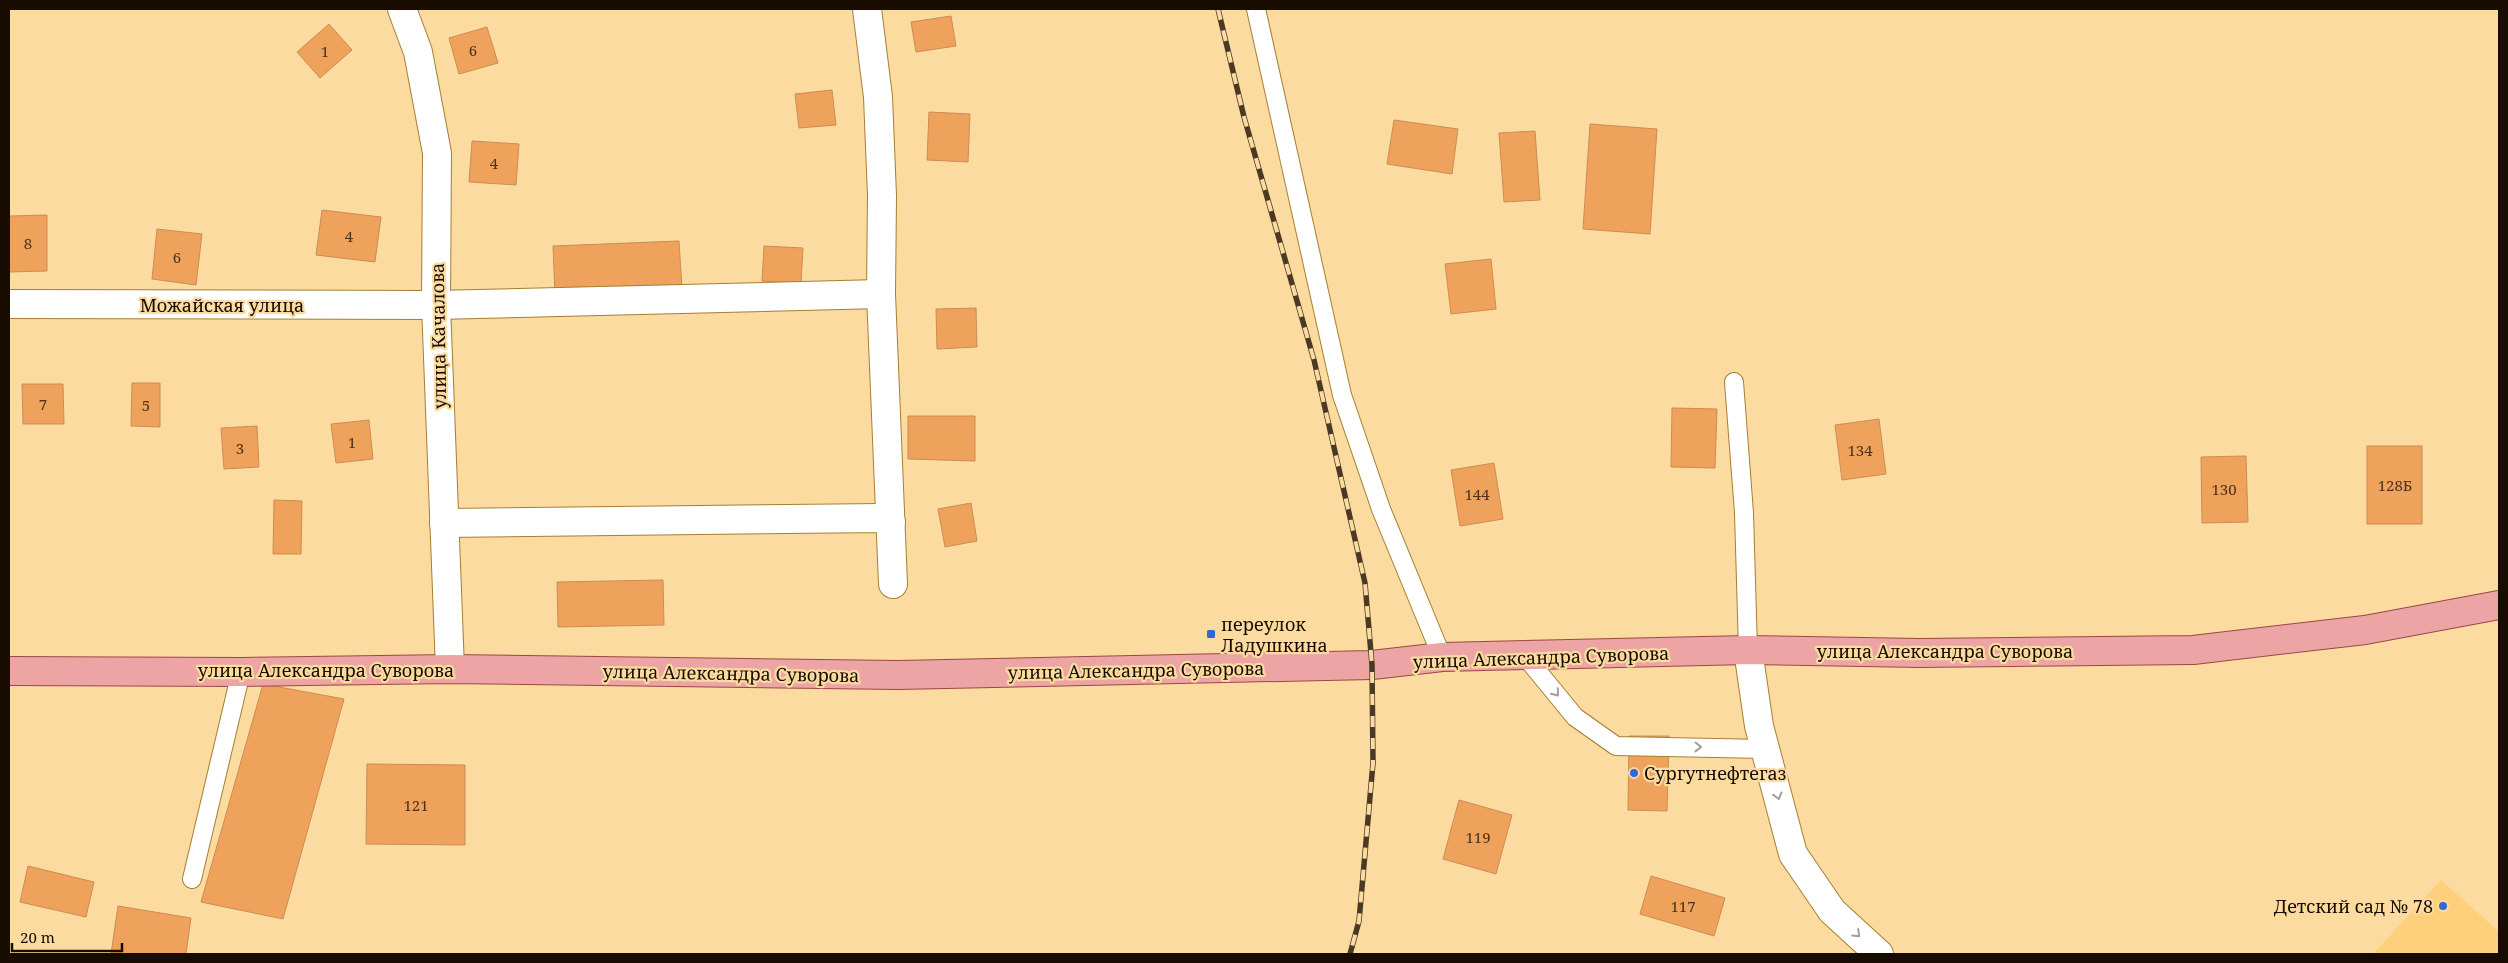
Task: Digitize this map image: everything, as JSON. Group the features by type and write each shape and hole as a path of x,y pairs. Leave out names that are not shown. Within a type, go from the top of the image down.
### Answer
{"main road":[{"name":"улица Александра Суворова","path":"9,671 241,672 450,669 898,675 1372,665 1442,657 1748,650 1919,653 2193,650 2365,630 2499,605"}],"street":[{"name":"улица Качалова","path":"402,9 418,52 437,153 436,305 450,669"},
{"path":"867,9 878,97 882,196 881,294 893,584"},
{"name":"Можайская улица","path":"9,304 436,305 881,294"},
{"path":"444,523 882,518 891,522"},
{"path":"1748,650 1759,726 1793,854 1832,911 1879,954"}],"lane":[{"path":"1256,9 1342,395 1381,509 1442,657"},
{"path":"1734,382 1744,513 1748,650"},
{"path":"1525,656 1575,717 1616,746 1765,749"},
{"path":"192,878 241,672"}],"shaded area":[{"name":"Детский сад № 78","path":"2441,880 2499,932 2499,954 2373,954"}],"building":[{"path":"951,16 956,46 916,52 911,22"},
{"path":"329,24 352,50 320,78 297,52"},
{"path":"487,27 498,63 459,74 449,38"},
{"path":"832,90 836,125 799,128 795,94"},
{"path":"929,112 970,114 968,162 927,160"},
{"path":"1394,120 1458,129 1452,174 1387,164"},
{"path":"1590,124 1657,129 1650,234 1583,229"},
{"path":"1535,131 1540,200 1504,202 1499,133"},
{"path":"472,141 519,144 516,185 469,182"},
{"path":"322,210 381,217 375,262 316,255"},
{"path":"47,215 47,271 9,272 9,216"},
{"path":"157,229 202,234 196,285 152,279"},
{"path":"679,241 682,289 555,294 553,246"},
{"path":"764,246 803,248 801,283 762,281"},
{"path":"1491,259 1496,309 1451,314 1445,264"},
{"path":"976,308 977,347 937,349 936,309"},
{"path":"132,383 160,383 160,427 131,426"},
{"path":"22,384 63,384 64,424 23,424"},
{"path":"1672,408 1717,409 1715,468 1671,467"},
{"path":"908,416 975,416 975,461 908,459"},
{"path":"1879,419 1886,474 1842,480 1835,425"},
{"path":"369,420 373,459 336,463 331,424"},
{"path":"257,426 259,467 224,469 221,428"},
{"path":"2367,446 2422,446 2422,524 2367,524"},
{"path":"2246,456 2248,522 2202,523 2201,457"},
{"path":"1494,463 1503,519 1460,526 1451,470"},
{"path":"274,500 302,501 301,554 273,554"},
{"path":"971,503 977,541 945,547 938,509"},
{"path":"663,580 664,625 558,627 557,582"},
{"path":"263,684 344,699 283,919 201,902"},
{"path":"1629,736 1669,736 1667,811 1628,810"},
{"path":"367,764 465,765 465,845 366,844"},
{"path":"1459,800 1512,815 1496,874 1443,859"},
{"path":"28,866 94,882 86,917 20,902"},
{"path":"1651,876 1725,898 1714,936 1640,914"},
{"path":"118,906 191,918 186,954 111,954"}],"railway":[{"path":"1218,9 1244,117 1314,360 1365,583 1372,665 1373,763 1359,921 1350,954"}],"place":[{"name":"переулок Ладушкина","path":"1211,634"},
{"name":"Сургутнефтегаз","path":"1634,773"},
{"name":"Детский сад № 78","path":"2443,906"}]}
